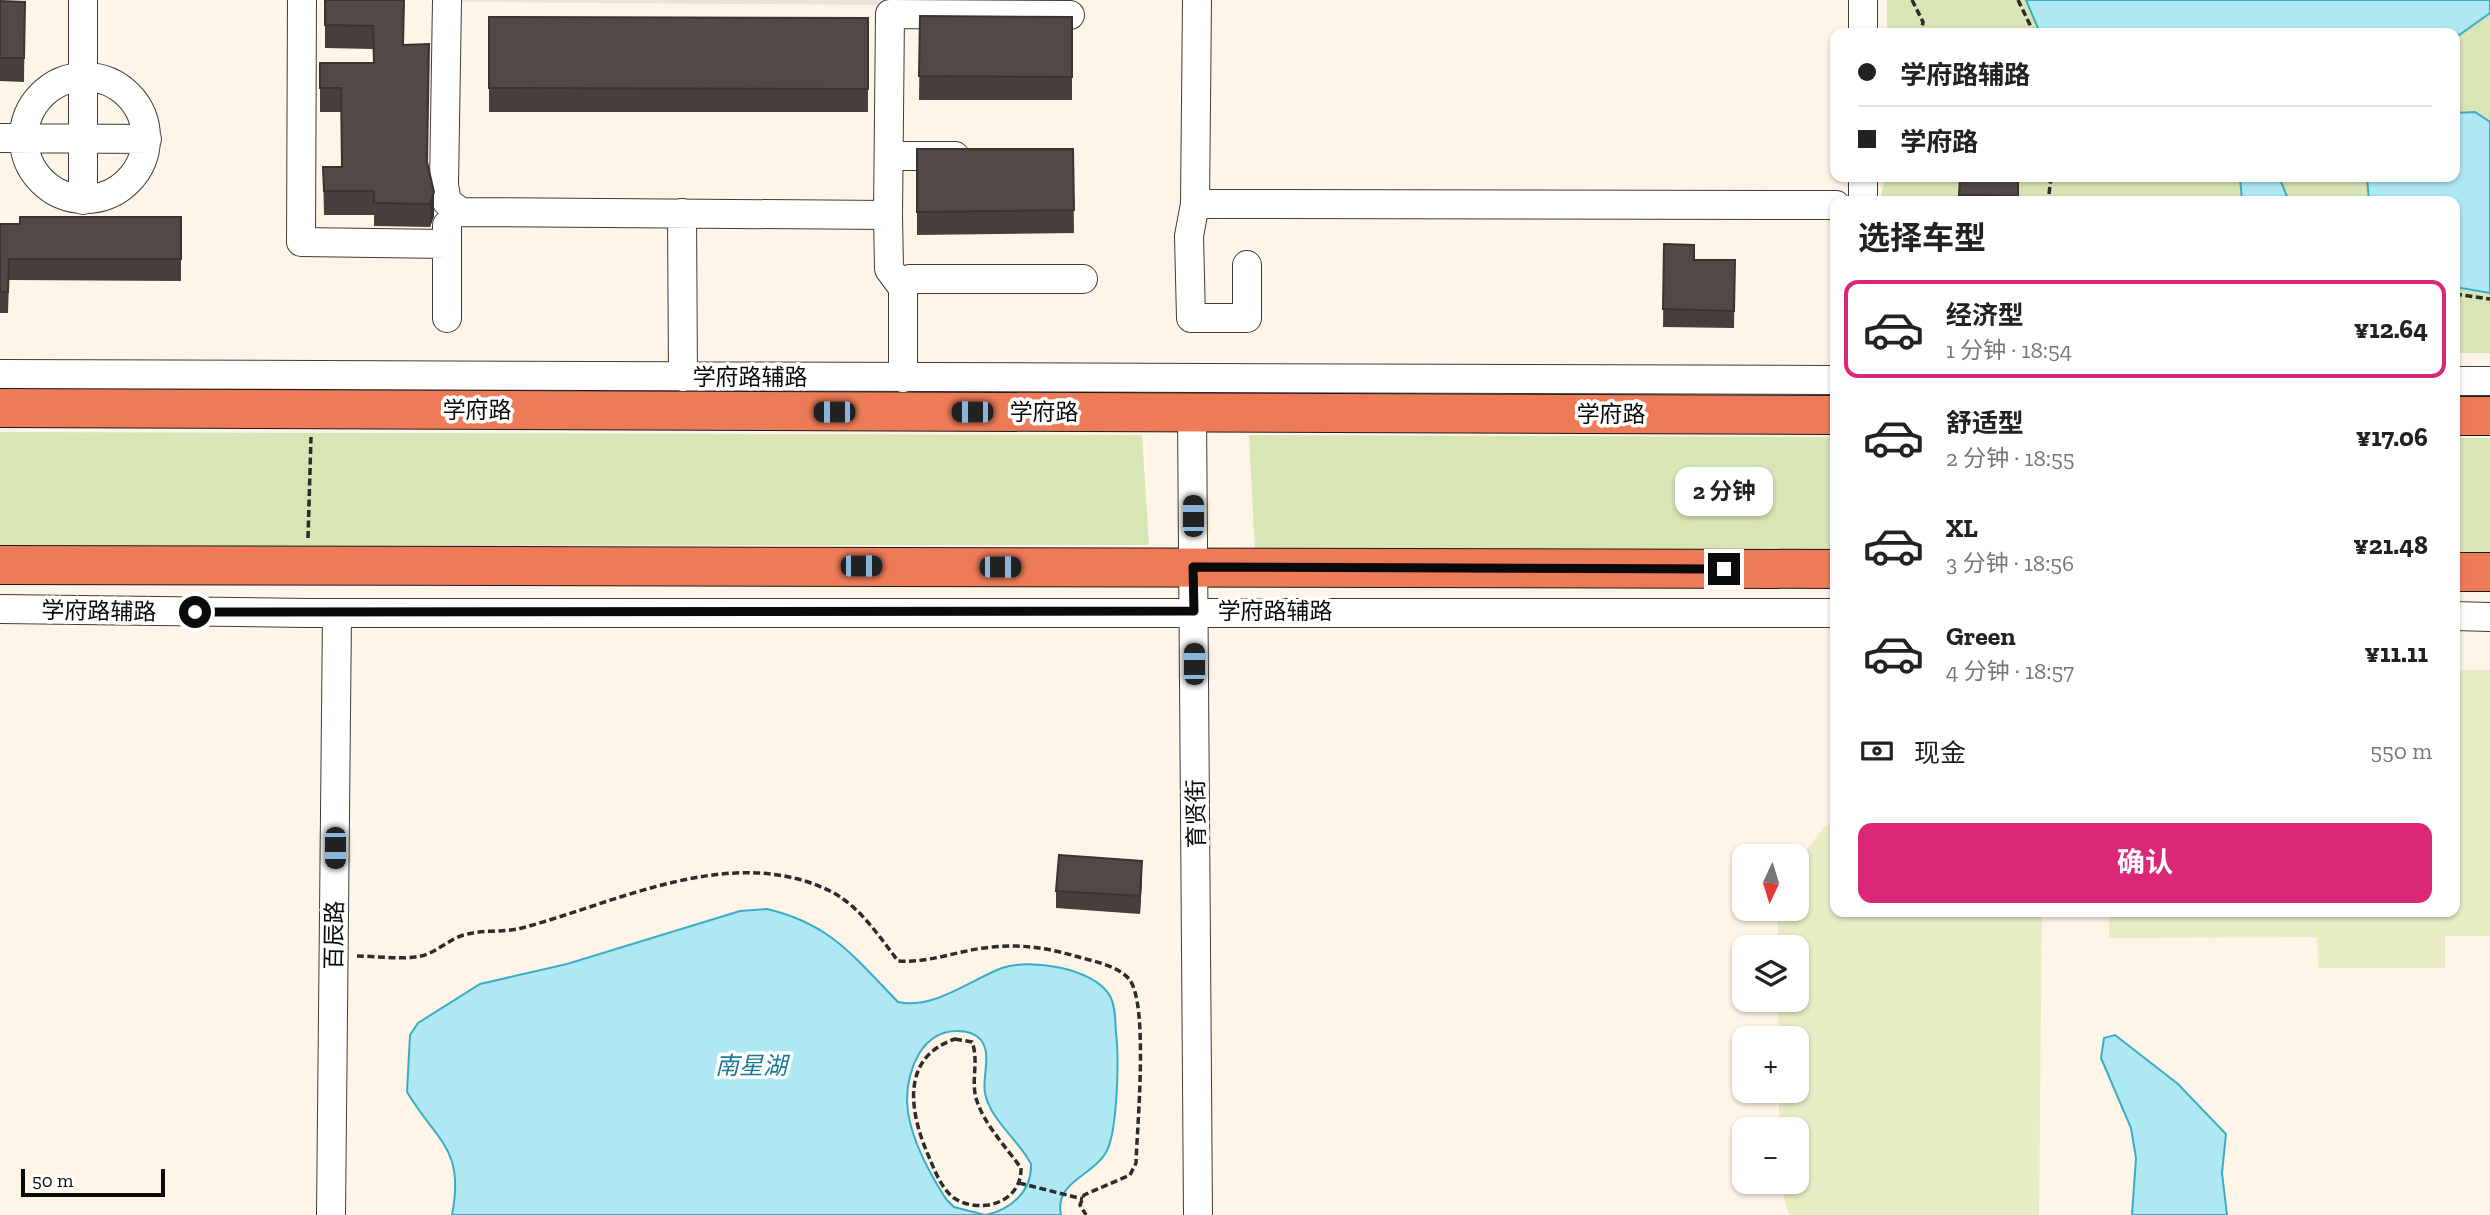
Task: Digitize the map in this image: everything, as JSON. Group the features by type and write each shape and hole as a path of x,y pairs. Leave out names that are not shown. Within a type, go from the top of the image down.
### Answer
{"highway":[{"name":"学府路","path":"0,408 1830,415"},
{"path":"2460,416 2490,416"},
{"path":"0,565 1830,569"},
{"path":"2460,572 2490,572"}],"street":[{"path":"83,0 83,200"},
{"path":"302,0 301,242 447,244"},
{"path":"447,0 447,318"},
{"path":"1197,0 1195,204 1189,236 1191,318 1247,318 1247,265"},
{"path":"1863,0 1863,28"},
{"path":"904,288 889,269 890,7 1070,15"},
{"path":"83,77 104,80 121,89 135,103 144,120 146,139 143,159 134,176 120,189 102,197 83,200 63,195 45,184 12,138 46,91 64,81 83,77"},
{"path":"12,138 146,139"},
{"path":"889,156 983,156"},
{"path":"447,202 461,212 888,215"},
{"path":"1195,204 1830,205"},
{"path":"682,214 683,377"},
{"path":"903,378 904,288 910,279 1083,279"},
{"name":"学府路辅路","path":"0,374 1830,380"},
{"path":"2460,381 2490,381"},
{"name":"育贤街","path":"1192,413 1198,1215"},
{"name":"学府路辅路","path":"0,609 337,613 1830,613"},
{"name":"百辰路","path":"331,1215 337,613"},
{"path":"2460,616 2490,617"}],"path":[{"path":"1912,0 1923,22 1922,28"},
{"path":"2018,0 2032,28"},
{"path":"2049,194 2050,182"},
{"path":"2460,295 2490,299"},
{"path":"308,565 312,410"},
{"path":"334,955 422,956 455,937 478,930 517,929 689,880 736,872 795,878 833,893 863,916 898,961 920,962 991,947 1042,946 1105,964 1127,976 1135,990 1140,1018 1136,1163 1130,1175 1080,1199 1080,1205 1086,1215"},
{"path":"955,1039 972,1042 976,1057 975,1096 984,1116 1021,1168 1021,1184 1010,1197 991,1206 967,1205 954,1198 941,1183 913,1114 918,1068 935,1047 955,1039"},
{"path":"1021,1184 1080,1199"}],"green space":[{"path":"1887,0 2490,0 2490,353 2460,353 2460,196 1881,196 1884,182 2460,182 2460,28 1887,28"},
{"path":"0,432 1142,435 1149,545 0,546"},
{"path":"1249,435 1830,437 1830,553 1255,551"},
{"path":"2460,438 2490,438 2490,556 2460,555"},
{"path":"2460,670 2490,670 2490,936 2445,936 2445,968 2318,968 2317,937 2109,938 2109,917 2460,917"},
{"path":"1830,824 1830,917 2042,917 2039,1215 1789,1215 1783,1194 1809,1194 1809,1117 1779,1117 1779,1103 1809,1103 1809,1026 1779,1026 1778,1012 1809,1012 1809,935 1778,935 1778,921 1810,920 1810,846 1824,827"}],"shaded area":[{"path":"890,0 890,5 458,2"}],"water":[{"path":"2026,0 2490,0 2490,13 2460,34 2460,28 2038,28"},
{"path":"2475,112 2490,122 2490,293 2460,288 2460,196 2369,196 2367,182 2460,182 2460,113"},
{"path":"2240,182 2281,182 2287,196 2242,196"},
{"name":"南星湖","path":"767,909 789,915 825,933 854,957 898,1002 925,1002 938,998 990,973 1014,965 1060,968 1090,978 1102,986 1112,1000 1117,1044 1113,1130 1105,1154 1099,1162 1068,1187 1063,1195 1061,1215 985,1215 452,1215 455,1175 451,1160 446,1147 407,1092 410,1035 418,1023 480,984 567,964 740,911","holes":["967,1032 981,1040 986,1052 984,1087 988,1103 1031,1164 1028,1183 1018,1198 1003,1209 985,1215 954,1207 946,1199 926,1165 908,1114 908,1089 913,1066 925,1045 945,1033"]},
{"path":"2115,1035 2178,1084 2226,1134 2222,1173 2227,1215 2132,1215 2136,1158 2131,1128 2101,1058 2104,1038"}],"building":[{"path":"325,0 404,0 403,45 429,44 427,162 434,192 430,204 374,203 374,191 324,191 323,167 342,167 341,88 320,88 320,63 374,63 373,26 325,25"},
{"path":"0,1 25,2 24,58 0,58"},
{"path":"920,16 1072,17 1072,77 919,76"},
{"path":"489,17 868,18 868,89 489,88"},
{"path":"917,149 1073,149 1074,210 917,212"},
{"path":"1960,182 2018,182 2018,196 1959,195"},
{"path":"20,217 181,217 181,259 9,259 8,292 0,292 0,224 20,224"},
{"path":"1664,244 1694,245 1694,260 1735,260 1734,311 1663,309"},
{"path":"1059,855 1142,861 1140,896 1056,891"}],"route":[{"path":"195,612 1194,611 1193,567 1724,569"}]}
